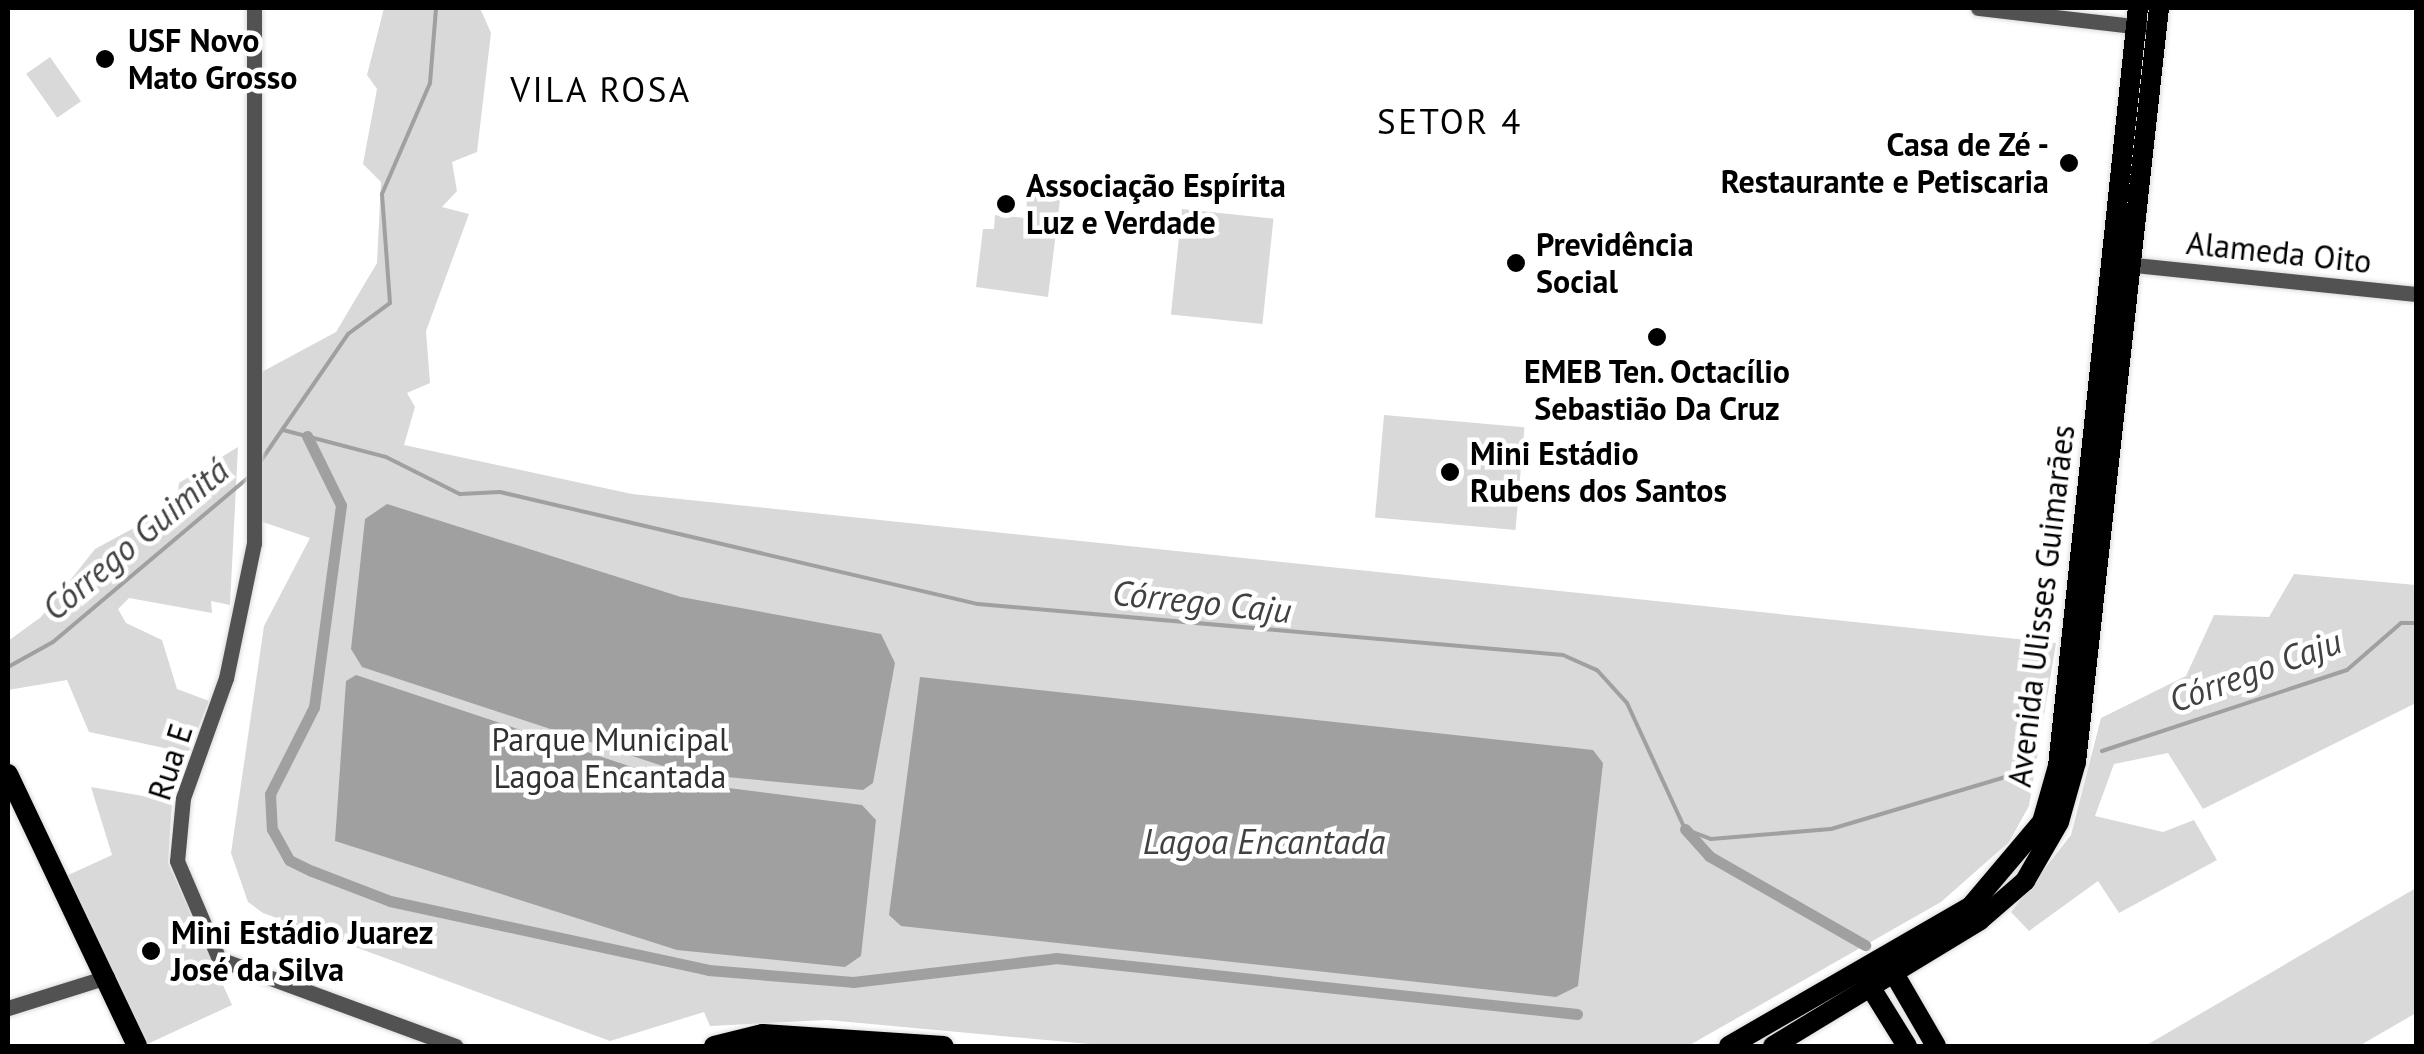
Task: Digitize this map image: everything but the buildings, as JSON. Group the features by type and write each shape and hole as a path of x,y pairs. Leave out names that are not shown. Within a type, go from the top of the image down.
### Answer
{"main road":[{"name":"Avenida Ulisses Guimarães","path":"1729,1046 1961,913 2013,867 2042,822 2067,764 2144,21 2159,8"},
{"name":"Avenida Ulisses Guimarães","path":"1772,1046 1897,978 2025,881 2059,822 2135,265 2144,21"},
{"path":"8,774 137,1046"},
{"path":"1884,956 1936,1046"},
{"path":"1860,970 1907,1046"},
{"path":"714,1046 764,1034 944,1046"}],"street":[{"name":"Rua E","path":"254,8 250,309 254,506 243,608 183,798 180,878 219,958 456,1046"},
{"path":"1978,8 2144,21"},
{"name":"Alameda Oito","path":"2135,265 2416,294"},
{"path":"8,1008 107,977"}],"green space":[{"name":"Parque Municipal Lagoa Encantada","path":"384,8 480,8 491,33 477,152 452,162 457,191 442,207 469,214 426,331 430,383 407,393 415,407 404,445 632,494 2056,643 2029,806 2009,842 1941,902 1688,1046 1111,1046 827,1020 710,1026 704,1012 610,1041 263,913 248,902 231,853 264,626 310,538 260,521 258,374 336,332 377,263 381,182 363,164 377,89 367,75"},
{"path":"50,57 81,101 57,118 26,74"},
{"path":"1028,193 1060,200 1048,297 976,287 983,229 994,229 995,215 1025,218"},
{"path":"1182,209 1273,219 1262,324 1171,314"},
{"name":"Mini Estádio Rubens dos Santos","path":"1384,415 1524,427 1515,530 1375,518"},
{"path":"238,447 230,605 211,601 212,613 129,598 118,609 126,623 162,640 177,689 209,701 188,753 89,732 67,680 8,690 8,641 41,617 95,549 176,505 179,483"},
{"path":"2294,574 2416,585 2416,703 2203,809 2168,753 2114,764 2095,816 2163,832 2194,820 2217,860 2119,913 2098,881 2029,931 2011,912 2071,835 2101,718 2186,676 2214,615 2269,617"},
{"path":"91,787 172,801 168,863 232,1005 143,1046 64,877 112,855"},
{"path":"2416,888 2416,1013 2359,1046 2145,1046"}],"water":[{"path":"387,504 681,597 881,634 895,663 873,783 863,790 684,773 362,667 351,649 365,519"},
{"path":"356,675 674,781 862,805 876,820 861,956 845,967 677,950 335,841 346,681"},
{"name":"Lagoa Encantada","path":"920,677 1593,750 1603,763 1578,986 1556,997 901,926 889,915"}],"waterway":[{"name":"Córrego Guimitá","path":"260,462 348,334 390,303 382,194 430,83 436,8"},
{"name":"Córrego Caju","path":"283,430 386,457 460,494 500,492 978,604 1563,655 1597,670 1627,703 1685,829 1711,839 1831,829 2032,769"},
{"path":"307,436 341,505 314,707 270,794 272,829 289,860 312,871 390,901 708,970 853,982 1056,958 1577,1014"},
{"name":"Córrego Guimitá","path":"8,667 53,642 248,478"},
{"name":"Córrego Caju","path":"2102,751 2347,670 2401,623 2416,623"},
{"path":"1685,829 1709,856 1865,945"}],"place":[{"name":"USF Novo Mato Grosso","path":"105,59"},
{"name":"Casa de Zé - Restaurante e Petiscaria","path":"2069,163"},
{"name":"Associação Espírita Luz e Verdade","path":"1006,204"},
{"name":"Previdência Social","path":"1516,263"},
{"name":"EMEB Ten. Octacílio Sebastião Da Cruz","path":"1657,337"},
{"name":"Mini Estádio Rubens dos Santos","path":"1450,472"},
{"name":"Mini Estádio Juarez José da Silva","path":"151,951"}],"district":[{"name":"VILA ROSA","path":"601,89"},
{"name":"SETOR 4","path":"1450,121"}]}
